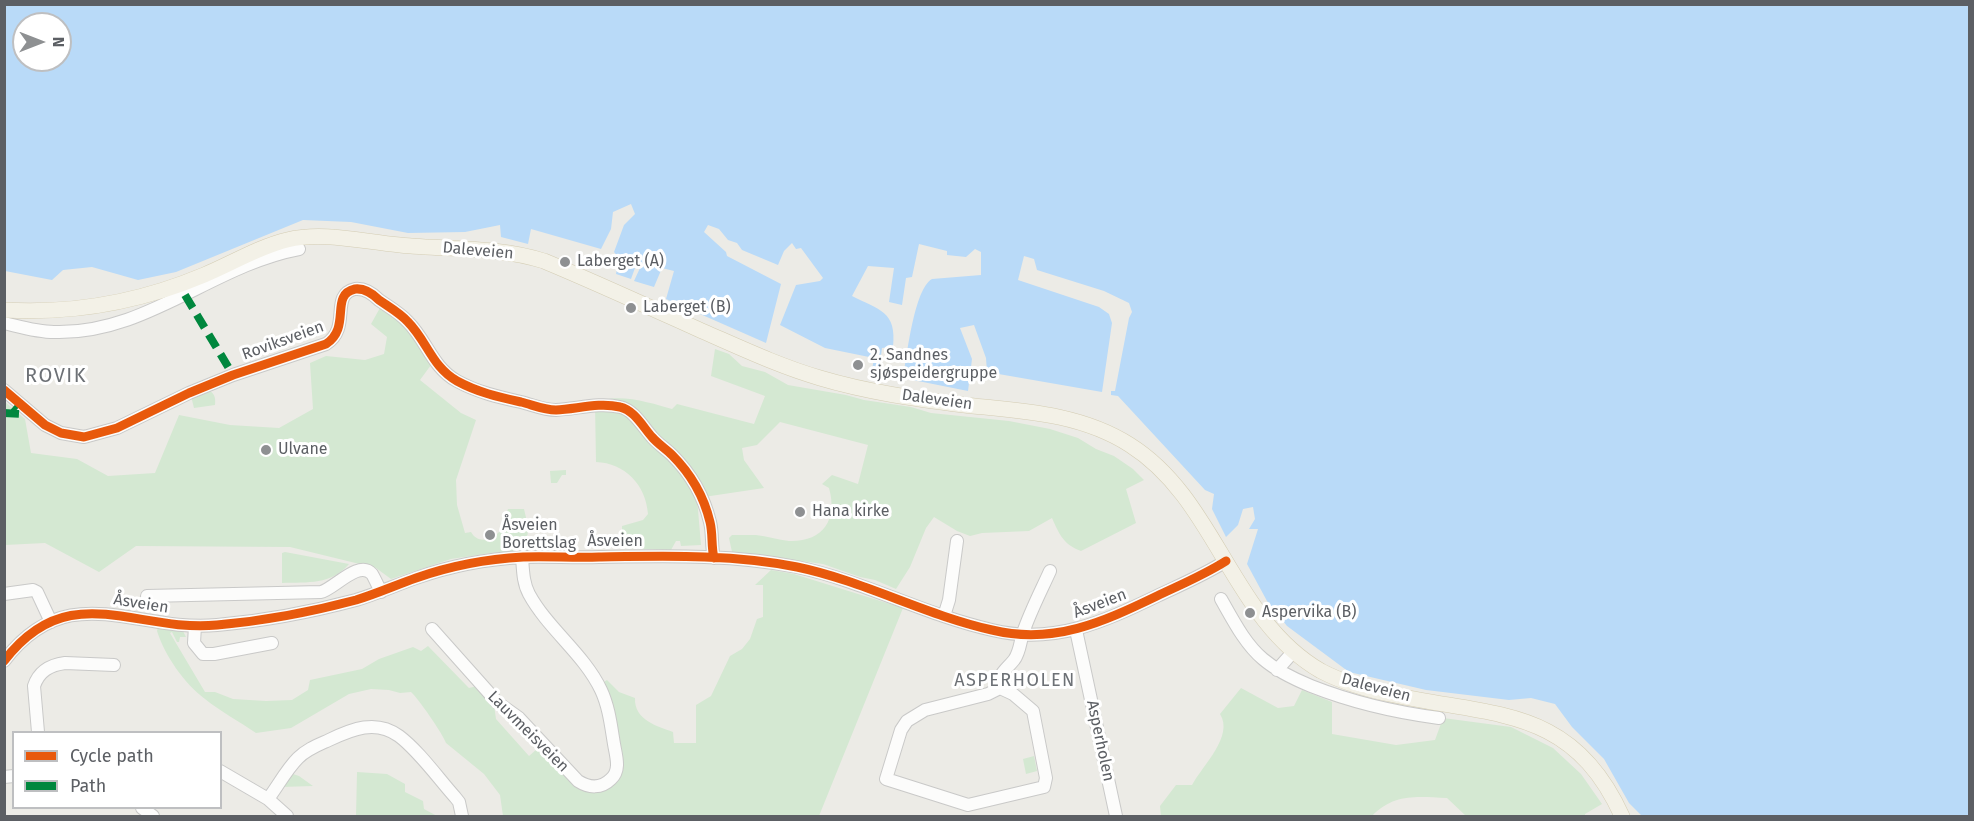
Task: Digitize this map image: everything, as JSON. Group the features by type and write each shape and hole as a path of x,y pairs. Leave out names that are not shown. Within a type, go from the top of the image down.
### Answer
{"main road":[{"name":"Daleveien","path":"4,310 50,311 125,301 159,292 202,276 275,243 307,237 489,250 519,254 552,265 759,356 820,378 856,388 902,396 1048,414 1091,425 1130,445 1163,471 1189,502 1264,621 1293,652 1343,682 1404,697 1512,716 1548,732 1568,744 1586,759 1602,779 1622,816"}],"street":[{"path":"4,323 33,330 60,332 129,320 251,263 299,249"},
{"name":"Roviksveien","path":"4,390 52,429 72,436 99,434 233,375 326,344 338,333 341,299 354,290 362,289 371,293 408,321 436,364 446,374 477,391 546,409 598,405 626,408 658,445 677,460 694,483 710,522 714,558"},
{"path":"125,301 129,320"},
{"path":"944,616 949,600 957,541"},
{"name":"Åsveien","path":"4,661 27,637 51,622 76,614 94,612 195,626 264,619 333,606 450,568 522,557 753,560 810,570 944,616 994,631 1022,635 1076,630 1126,610 1226,561"},
{"name":"Lauvmeisveien","path":"432,629 498,703 519,718 578,782 586,786 597,787 609,782 615,775 617,757 604,698 591,674 538,609 527,591 522,557"},
{"name":"Åsveien","path":"147,596 321,592 351,573 364,570 371,573 381,592"},
{"path":"1000,688 1000,677 1020,647 1022,635 1050,571"},
{"path":"4,594 33,590 37,592 51,622"},
{"name":"Daleveien","path":"1221,599 1240,632 1261,658 1277,670 1344,699 1400,713 1439,718"},
{"path":"195,626 194,643 203,654 272,643"},
{"name":"Asperholen","path":"1076,630 1116,816"},
{"path":"1277,670 1293,652"},
{"path":"38,731 34,686 40,674 51,666 65,663 114,665"},
{"path":"1000,688 1013,694 1033,711 1046,778 1044,787 968,805 886,779 906,721 925,710 988,694 1000,688"},
{"path":"268,800 290,768 305,752 349,730 366,726 392,732 409,745 459,802 462,816"},
{"path":"222,772 268,800 287,816"}],"green space":[{"path":"381,306 410,332 431,365 420,380 461,413 476,420 456,480 457,505 465,533 471,532 482,540 491,538 502,528 508,509 524,509 528,526 527,545 538,546 537,550 491,553 451,559 391,579 376,568 290,547 136,546 99,572 45,543 5,545 4,401 25,419 31,453 77,459 108,476 155,473 179,415 230,425 279,428 313,409 310,363 326,356 365,360 384,354 387,337 371,324"},
{"path":"715,349 729,354 742,366 765,372 788,385 911,407 931,413 1009,421 1050,429 1078,438 1114,456 1144,480 1126,489 1136,523 1081,551 1070,546 1052,518 1029,531 982,533 970,536 934,517 926,528 910,567 896,589 823,564 732,552 729,538 732,535 756,535 789,541 811,538 825,527 831,510 829,488 822,484 832,475 858,484 868,445 780,422 757,445 742,448 744,460 764,488 697,498 701,545 681,546 680,541 676,541 671,550 622,548 622,526 643,520 648,514 646,503 638,485 625,471 616,466 596,462 595,404 612,398 622,398 672,409 677,404 754,424 765,396 711,376"},
{"path":"207,390 214,395 215,405 194,408 191,396"},
{"path":"566,470 566,475 562,475 557,483 551,483 550,471"},
{"path":"282,553 349,564 335,576 327,579 282,583"},
{"path":"771,570 794,574 903,608 819,816 503,816 500,795 484,774 446,743 430,716 411,692 400,693 371,689 349,694 291,728 256,733 197,693 170,659 157,631 158,627 183,631 186,637 180,637 179,642 172,632 170,633 205,692 215,692 233,699 266,701 292,700 308,690 310,680 362,669 379,659 413,647 421,651 428,646 469,688 477,686 494,705 496,719 529,756 537,749 561,767 581,788 588,792 595,792 604,790 615,782 602,683 607,680 619,692 635,698 638,712 642,717 673,732 674,743 696,743 696,705 711,696 730,656 742,649 750,639 757,619 763,617 763,585 755,585"},
{"path":"1241,688 1278,708 1294,706 1302,690 1332,702 1332,734 1396,745 1435,740 1443,718 1511,727 1553,748 1581,774 1602,804 1585,816 1466,816 1447,798 1416,797 1389,803 1372,816 1161,816 1160,806 1176,785 1192,785 1215,750 1223,732 1220,714"},
{"path":"1034,756 1037,771 1026,774 1023,759"},
{"path":"357,772 387,774 405,784 405,792 423,801 424,809 437,816 356,816"},
{"path":"293,774 299,776 313,786 281,787"}],"water":[{"path":"4,5 1969,5 1969,816 1642,816 1629,803 1604,759 1572,727 1555,704 1531,698 1509,700 1426,690 1349,672 1287,626 1267,601 1247,564 1258,529 1249,529 1255,519 1253,507 1243,509 1238,525 1226,537 1212,509 1214,494 1205,490 1118,396 1111,395 1111,391 1115,391 1132,312 1129,303 1104,291 1037,270 1034,259 1024,256 1018,280 1099,307 1109,314 1112,323 1102,392 987,372 986,358 974,325 960,328 972,359 968,391 903,378 912,324 920,296 926,285 932,279 981,275 981,252 975,249 966,257 947,255 947,251 919,244 912,277 906,278 902,305 889,302 894,268 868,266 852,296 884,313 892,326 893,347 882,348 879,371 872,370 874,358 825,348 780,325 796,285 820,281 823,278 801,248 796,249 792,243 784,251 778,265 742,250 737,243 728,240 719,229 708,225 704,232 726,252 727,256 781,284 766,343 666,299 674,271 662,268 654,287 634,281 640,268 631,261 629,264 635,268 631,279 616,274 619,258 614,252 624,225 635,214 631,204 613,212 611,229 601,249 531,229 528,244 501,237 500,225 465,232 408,233 351,222 303,220 176,272 138,280 92,267 63,270 52,280 5,271"}],"marked path":[{"path":"185,295 233,375"},
{"path":"4,413 21,414 13,407"}],"cycle path":[{"path":"4,390 45,425 61,433 84,437 117,428 189,393 233,375 326,344 334,337 338,329 343,298 347,292 362,289 405,319 415,329 441,369 465,385 488,394 547,409 604,405 620,407 630,412 654,440 679,462 696,486 710,522 714,558"},
{"path":"4,661 28,635 53,621 78,614 104,614 187,625 217,625 252,621 356,600 429,574 482,561 509,558 649,556 699,557 773,563 822,573 967,624 1015,634 1036,635 1057,633 1097,622 1137,606 1226,561"}],"place":[{"name":"Laberget (A)","path":"565,262"},
{"name":"Laberget (B)","path":"631,308"},
{"name":"2. Sandnes sjøspeidergruppe","path":"858,365"},
{"name":"Ulvane","path":"266,450"},
{"name":"Hana kirke","path":"800,512"},
{"name":"Åsveien Borettslag","path":"490,535"},
{"name":"Aspervika (B)","path":"1250,613"}],"district":[{"name":"ROVIK","path":"56,376"},
{"name":"ASPERHOLEN","path":"1015,681"}]}
